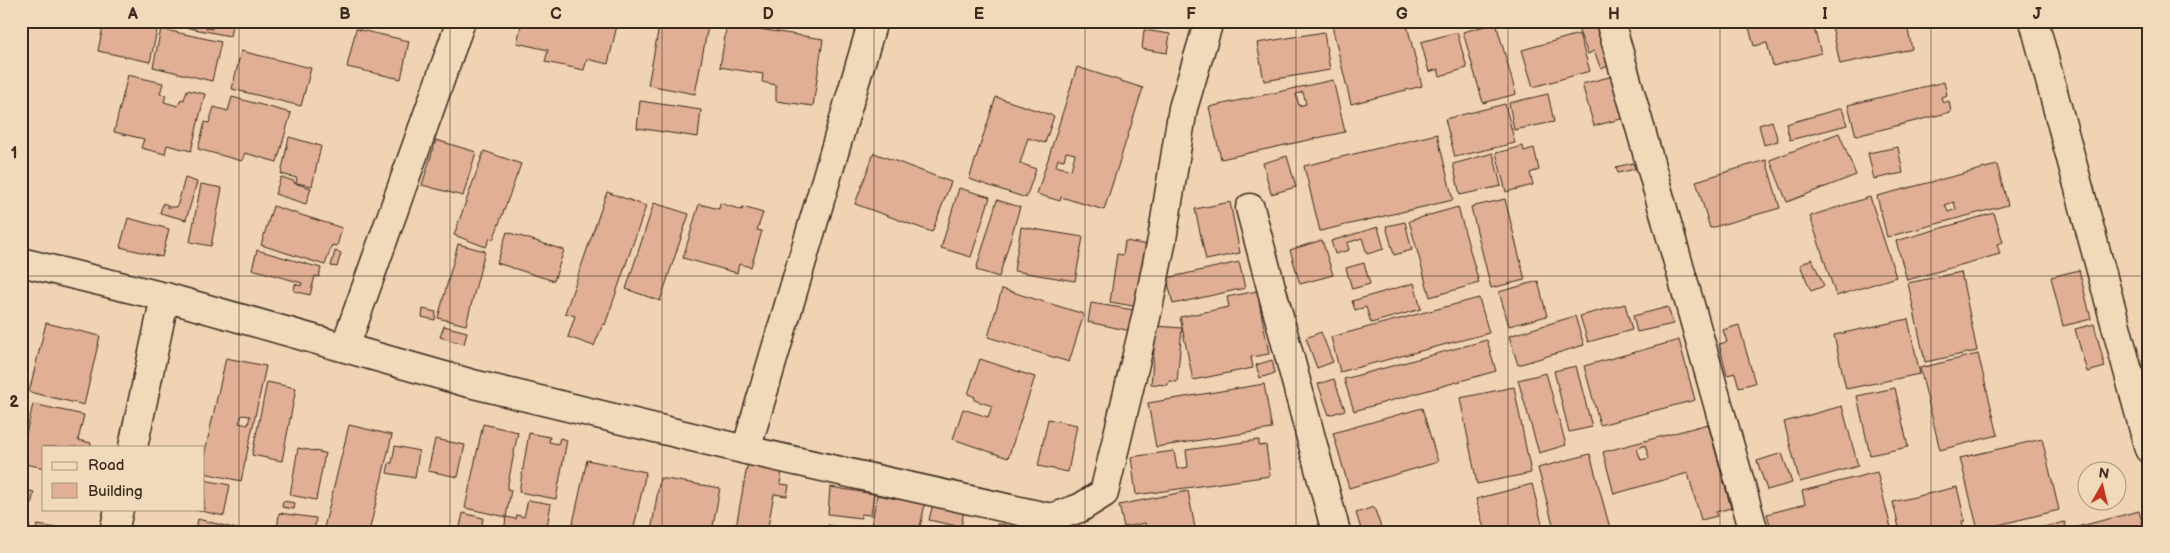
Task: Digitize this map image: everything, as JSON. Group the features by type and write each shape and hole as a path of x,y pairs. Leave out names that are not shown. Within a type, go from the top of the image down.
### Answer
{"street":[{"path":"345,347 461,21"},
{"path":"746,450 873,21"},
{"path":"21,262 165,297 470,383 1050,525 1104,493 1147,313 1162,239 1183,108 1209,21"},
{"path":"1610,21 1754,532"},
{"path":"2034,21 2149,449"},
{"path":"1250,208 1336,532"},
{"path":"132,446 165,297"},
{"path":"114,532 119,510"}],"building":[{"path":"104,21 136,21 158,26 150,62 98,51"},
{"path":"180,21 207,21 206,28 212,29 213,21 233,21 230,36 179,26"},
{"path":"522,21 618,21 608,64 587,59 584,70 545,62 548,50 517,43"},
{"path":"660,21 709,21 695,94 648,85"},
{"path":"1148,21 1182,21 1181,25"},
{"path":"1350,21 1406,21 1422,86 1351,104 1332,26"},
{"path":"1575,21 1600,21 1616,63 1601,69 1594,51 1588,54"},
{"path":"1759,21 1812,21 1821,53 1773,66 1767,43 1754,46 1748,24"},
{"path":"1831,21 1906,21 1912,49 1840,64"},
{"path":"1496,23 1516,94 1483,103 1463,32"},
{"path":"727,24 823,39 813,106 776,101 776,85 762,82 763,74 720,67"},
{"path":"161,29 221,42 212,81 153,67"},
{"path":"356,29 409,41 401,79 347,67"},
{"path":"1144,30 1170,34 1167,53 1142,49"},
{"path":"1324,32 1330,70 1264,81 1257,43"},
{"path":"1457,32 1467,68 1440,76 1438,69 1429,72 1421,42"},
{"path":"1579,34 1590,71 1533,87 1522,50"},
{"path":"241,51 311,68 301,106 232,89"},
{"path":"1077,67 1143,88 1104,210 1061,197 1060,201 1037,194","holes":["1066,152 1075,154 1071,170 1056,166 1058,159 1064,160"]},
{"path":"128,75 163,83 160,94 166,95 164,102 178,106 181,99 184,100 187,90 205,94 191,151 167,145 165,154 141,148 144,139 114,132"},
{"path":"1613,76 1625,118 1594,126 1582,84"},
{"path":"1333,80 1345,132 1221,159 1209,107","holes":["1303,92 1306,104 1299,106 1296,94"]},
{"path":"1944,82 1947,95 1941,97 1943,103 1949,101 1951,112 1856,136 1848,105"},
{"path":"1548,94 1554,122 1514,130 1509,103"},
{"path":"232,97 291,113 277,162 245,153 242,161 198,149 205,122 209,123 214,107 228,111"},
{"path":"996,97 1054,116 1045,143 1028,138 1020,163 1036,169 1026,198 969,179"},
{"path":"640,101 701,110 698,137 637,128"},
{"path":"1505,104 1515,143 1455,157 1445,119"},
{"path":"1842,108 1847,125 1790,140 1786,124"},
{"path":"1772,121 1778,141 1764,145 1759,125"},
{"path":"1839,133 1856,175 1787,202 1770,160"},
{"path":"1437,134 1453,200 1320,231 1304,166"},
{"path":"289,137 321,146 312,186 296,183 297,178 281,174"},
{"path":"436,140 476,152 463,196 422,185"},
{"path":"1523,146 1524,151 1534,148 1539,170 1530,173 1533,185 1506,192 1496,153"},
{"path":"1898,147 1903,173 1874,179 1868,153"},
{"path":"484,151 521,164 493,240 490,238 486,247 454,235"},
{"path":"874,153 951,182 932,232 855,204"},
{"path":"1493,153 1501,186 1460,195 1453,164"},
{"path":"1287,156 1296,187 1271,194 1263,163"},
{"path":"1766,160 1780,208 1710,228 1696,181"},
{"path":"1633,163 1635,169 1618,173 1616,167"},
{"path":"1997,165 2008,205 1887,237 1877,196","holes":["1954,202 1956,209 1948,212 1945,205"]},
{"path":"281,177 311,188 306,204 275,194"},
{"path":"185,178 197,182 186,220 160,213 163,203 168,205 167,207 177,207"},
{"path":"201,184 222,188 211,246 190,242"},
{"path":"959,188 990,197 971,257 941,248"},
{"path":"607,192 646,206 605,325 603,324 594,346 568,337 575,316 565,313"},
{"path":"1870,197 1896,277 1836,296 1810,216"},
{"path":"1505,199 1525,280 1491,288 1471,207"},
{"path":"997,200 1020,207 999,277 976,270"},
{"path":"1230,202 1240,253 1206,260 1195,209"},
{"path":"654,203 689,214 660,301 626,289"},
{"path":"720,203 742,210 743,207 763,213 757,230 762,231 751,267 739,264 737,273 683,258 699,204 719,209"},
{"path":"273,206 342,228 337,246 332,245 325,265 261,245"},
{"path":"1458,207 1479,283 1430,297 1409,221"},
{"path":"1994,213 2003,242 1997,244 2000,254 1907,280 1896,241"},
{"path":"128,218 169,229 162,257 120,247"},
{"path":"1405,222 1412,250 1394,255 1386,226"},
{"path":"1021,227 1083,237 1075,281 1014,271"},
{"path":"1378,227 1384,249 1367,254 1362,238 1347,243 1349,250 1335,254 1331,241"},
{"path":"507,232 564,250 554,281 497,263"},
{"path":"1322,240 1333,275 1300,284 1290,250"},
{"path":"1125,241 1149,245 1139,307 1110,302 1117,254 1123,255"},
{"path":"458,244 485,251 466,325 438,318"},
{"path":"257,250 321,268 319,277 315,276 310,295 294,291 295,284 301,286 302,283 252,269"},
{"path":"335,251 341,253 337,267 331,266"},
{"path":"1812,259 1824,286 1811,291 1800,265"},
{"path":"1239,262 1245,288 1173,304 1167,278"},
{"path":"1364,263 1370,284 1352,289 1346,268"},
{"path":"2079,270 2091,319 2063,326 2051,277"},
{"path":"1961,272 1977,351 1925,362 1908,283"},
{"path":"1538,281 1547,316 1509,326 1499,292"},
{"path":"1414,283 1421,309 1371,323 1366,307 1355,310 1352,301"},
{"path":"1002,289 1084,314 1069,362 988,337"},
{"path":"1257,291 1269,354 1251,357 1253,368 1193,380 1180,317 1229,307 1227,297"},
{"path":"1479,298 1489,333 1340,372 1331,337"},
{"path":"1091,303 1134,310 1131,331 1088,322"},
{"path":"1625,304 1632,330 1588,342 1580,316"},
{"path":"1668,307 1673,324 1637,332 1633,316"},
{"path":"423,309 436,312 435,320 422,317"},
{"path":"1575,316 1584,345 1518,365 1509,336"},
{"path":"1908,319 1920,374 1846,389 1834,335"},
{"path":"46,323 100,336 84,405 29,392"},
{"path":"2094,324 2105,367 2087,372 2075,329"},
{"path":"1739,325 1755,383 1739,387 1735,373 1727,375 1719,344 1727,342 1723,330"},
{"path":"444,326 467,332 464,344 440,337"},
{"path":"1156,326 1182,328 1177,382 1169,381 1168,385 1151,384"},
{"path":"1321,332 1333,362 1317,368 1306,338"},
{"path":"1487,340 1496,371 1354,411 1344,379"},
{"path":"1679,340 1695,400 1600,425 1584,366"},
{"path":"1978,354 1998,435 1940,450 1920,368"},
{"path":"226,358 266,366 241,481 205,473 205,452","holes":["242,415 250,416 248,425 239,423"]},
{"path":"980,359 1035,377 1008,458 953,439 963,409 988,417 992,406 974,400 975,397 968,394"},
{"path":"1272,360 1275,373 1260,378 1256,365"},
{"path":"1576,366 1592,427 1569,432 1554,371"},
{"path":"1546,373 1566,445 1539,453 1518,380"},
{"path":"1334,379 1345,410 1329,415 1318,384"},
{"path":"267,382 296,388 282,461 252,455"},
{"path":"1264,384 1272,429 1156,447 1148,403"},
{"path":"1514,387 1531,473 1477,484 1460,398"},
{"path":"1895,388 1908,447 1870,455 1857,396"},
{"path":"33,404 84,415 78,440 91,443 90,446 42,446 42,468 21,463 21,455"},
{"path":"1842,406 1858,466 1800,482 1784,422"},
{"path":"1422,408 1438,462 1349,488 1333,433"},
{"path":"1048,419 1077,425 1068,472 1038,466"},
{"path":"483,424 518,432 507,489 511,490 506,517 465,508"},
{"path":"1708,424 1731,508 1716,512 1717,516 1701,520 1688,473 1614,494 1603,452","holes":["1645,445 1649,458 1641,460 1637,449"]},
{"path":"349,425 392,435 369,532 323,532"},
{"path":"529,433 550,437 549,442 558,444 560,438 567,440 556,499 519,492"},
{"path":"435,439 465,445 458,477 428,471"},
{"path":"2042,439 2059,510 1978,530 1960,458"},
{"path":"1259,440 1259,446 1266,445 1270,476 1136,495 1131,457 1174,451 1177,469 1188,467 1186,450"},
{"path":"395,446 419,451 415,478 387,473 389,463 392,463"},
{"path":"298,448 325,453 316,500 290,495"},
{"path":"1782,453 1792,483 1767,490 1757,461"},
{"path":"1590,454 1611,532 1555,532 1538,468"},
{"path":"749,456 782,471 780,484 789,485 787,496 774,494 767,532 735,532"},
{"path":"587,460 646,472 633,532 571,532"},
{"path":"21,472 27,473 26,477 28,478 25,490 34,492 28,518 21,516"},
{"path":"1877,472 1892,532 1772,532 1767,514 1805,504 1802,491"},
{"path":"660,478 720,488 712,532 651,532"},
{"path":"205,480 230,485 224,516 197,510 205,510"},
{"path":"1532,484 1544,532 1485,532 1476,499"},
{"path":"830,487 874,494 871,515 861,514 861,518 828,514"},
{"path":"1957,487 1965,521 1962,521 1964,532 1900,532 1893,502"},
{"path":"1188,491 1195,528 1173,532 1147,532 1145,523 1124,527 1119,505"},
{"path":"877,495 925,504 920,527 912,526 911,532 870,532"},
{"path":"934,499 965,505 961,527 929,520"},
{"path":"528,500 551,504 546,532 504,532 506,517 516,519 517,515 524,517"},
{"path":"283,501 295,503 294,509 282,507"},
{"path":"1374,507 1382,530 1362,532 1356,513"},
{"path":"2139,511 2145,532 2079,532 2077,527"},
{"path":"279,513 316,518 314,532 277,532"},
{"path":"463,513 483,518 481,532 459,532"},
{"path":"198,519 248,532 195,532"},
{"path":"22,522 29,523 30,532 21,532"},
{"path":"2065,522 2067,532 2023,532"},
{"path":"997,524 1006,525 1005,531 1009,532 995,532"},
{"path":"37,525 76,531 76,532 36,532"},
{"path":"828,525 852,530 852,532 827,532"}]}
